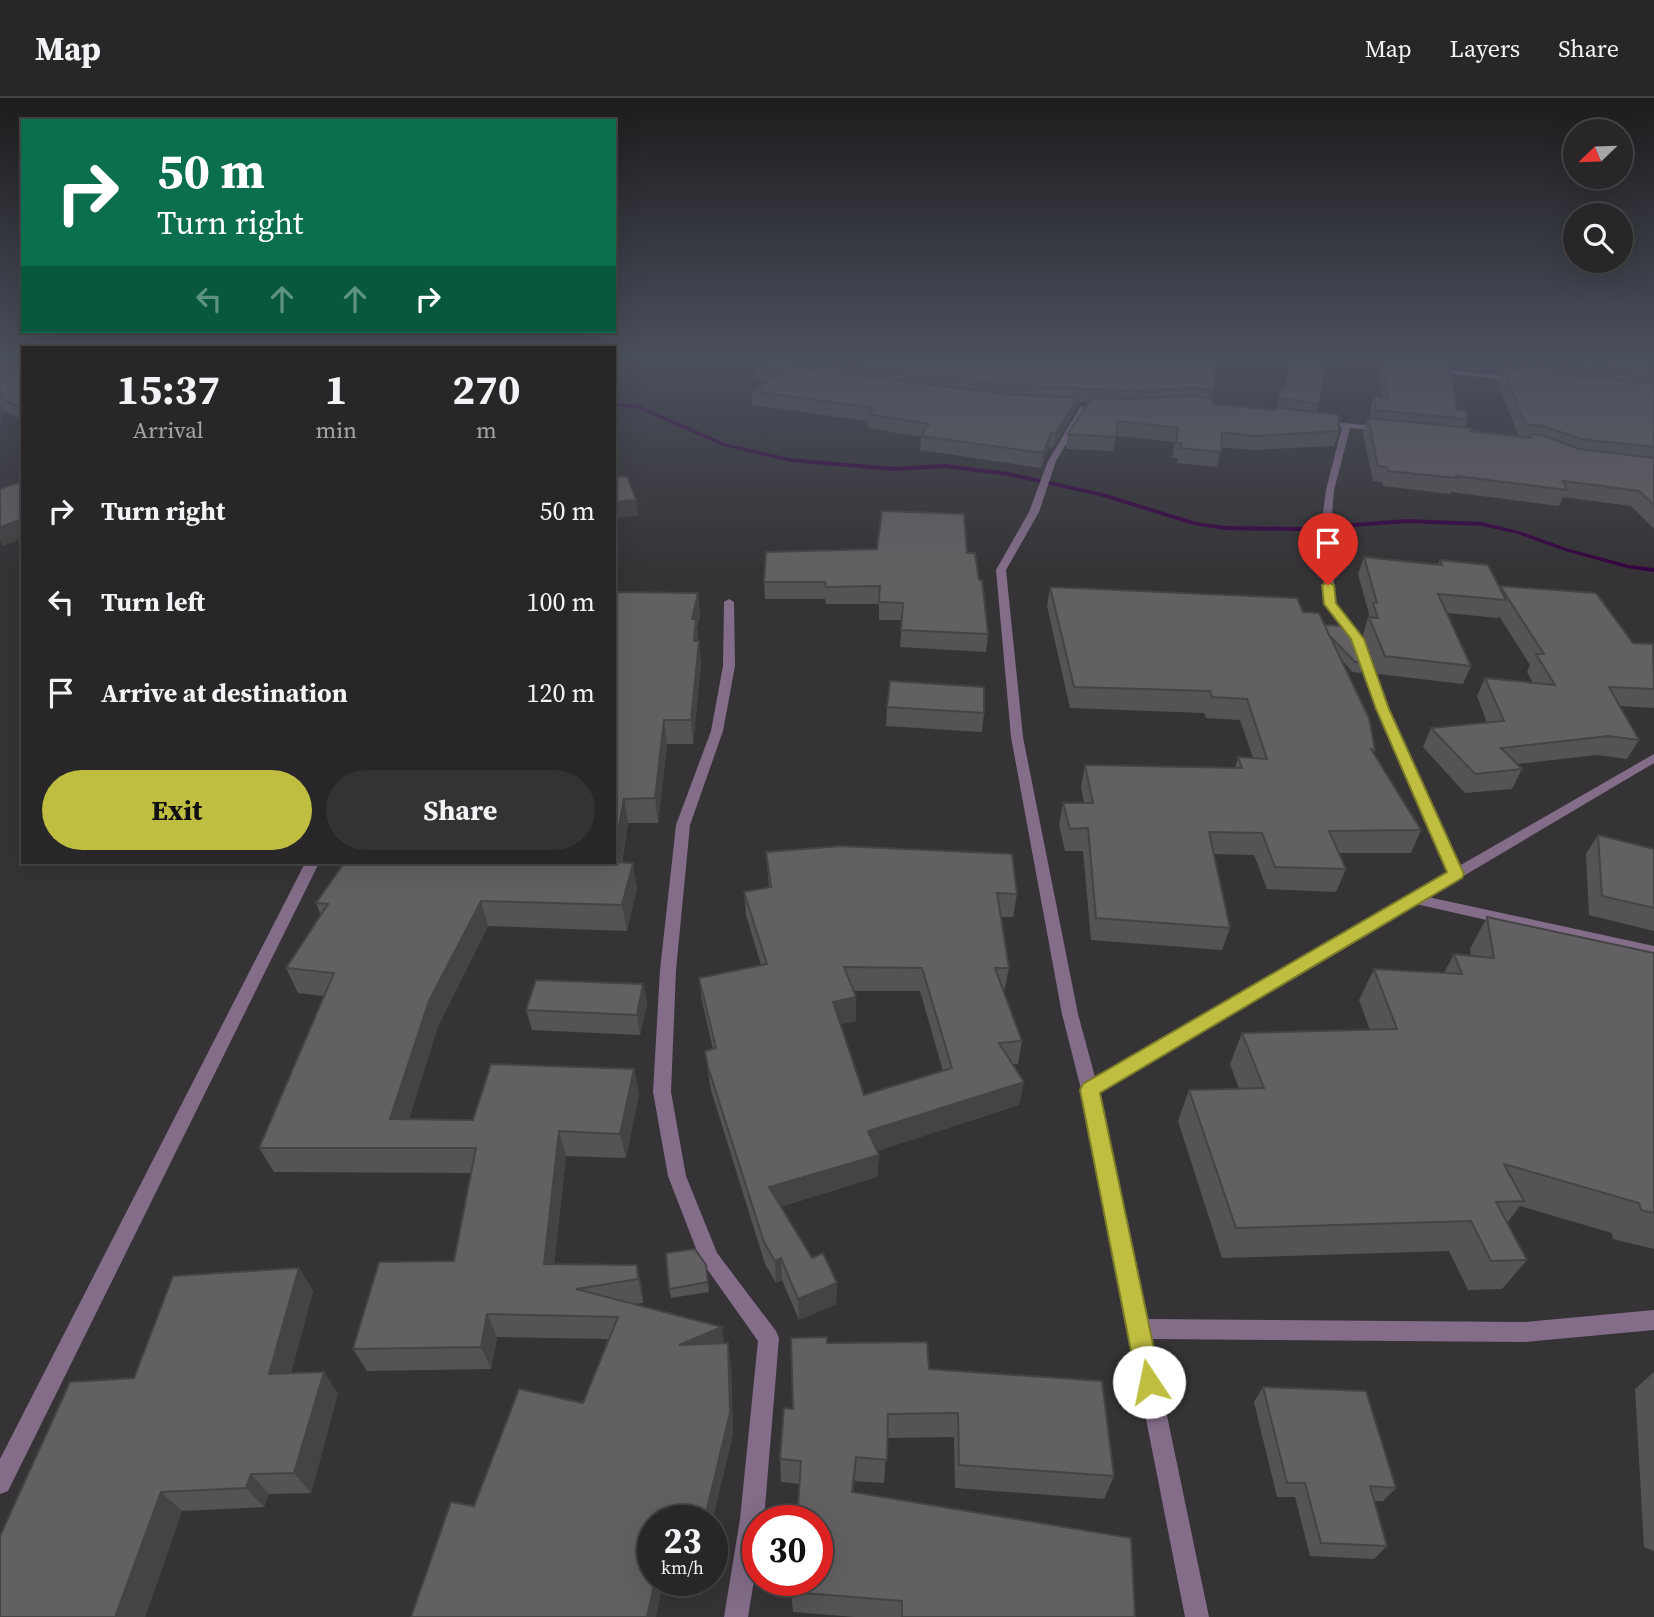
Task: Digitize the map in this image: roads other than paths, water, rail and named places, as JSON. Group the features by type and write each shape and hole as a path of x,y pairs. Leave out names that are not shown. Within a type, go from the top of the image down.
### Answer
{"street":[{"path":"1071,429 1052,461 1034,512 1001,570 1017,737 1070,1014 1090,1090 1197,1617"},
{"path":"1345,429 1330,490 1326,528 1330,604 1357,639 1382,709 1456,874"},
{"path":"1381,429 1395,430"},
{"path":"729,603 729,666 717,731 683,825 668,970 662,1091 677,1176 710,1259 769,1338 752,1519 736,1617"},
{"path":"1090,1090 1654,758"},
{"path":"0,1483 311,864"},
{"path":"1414,899 1654,952"},
{"path":"1139,1329 1525,1332 1654,1320"}],"waterway":[{"path":"689,429 725,445 790,460 893,469 945,466 1008,474 1101,494 1195,524 1225,528 1300,529 1407,521 1482,524 1629,567 1654,570"}]}
